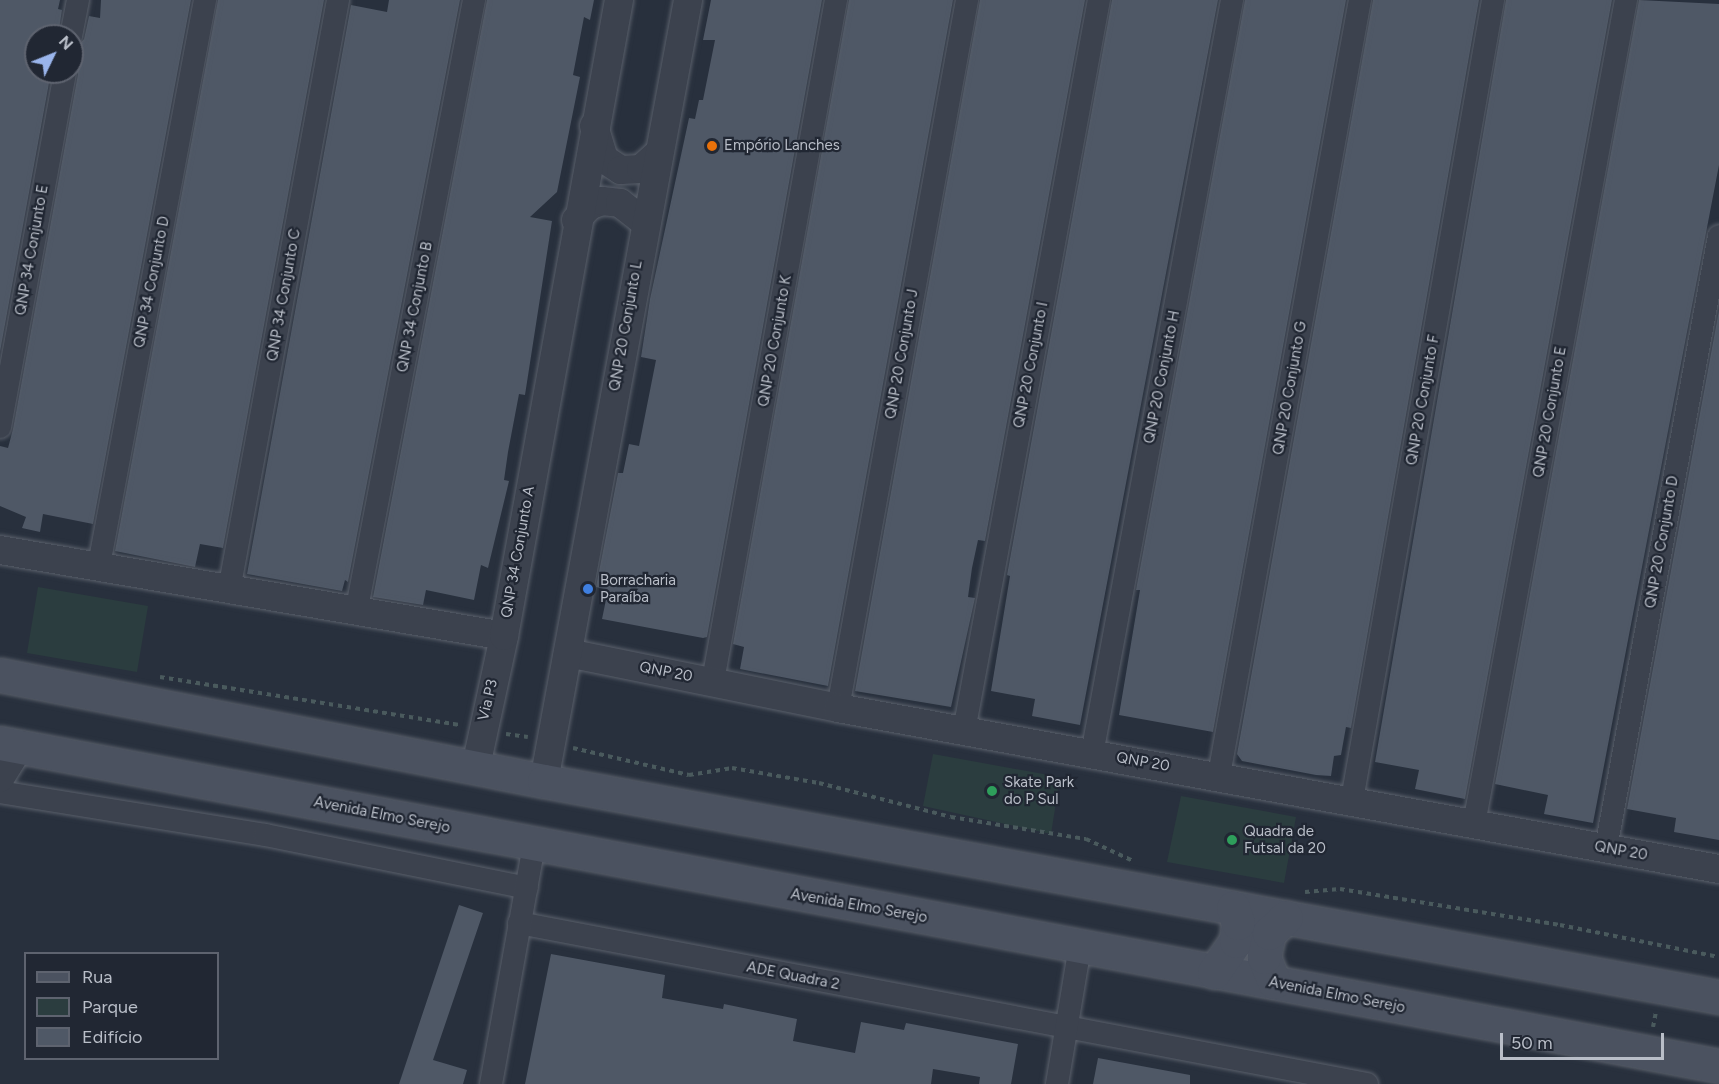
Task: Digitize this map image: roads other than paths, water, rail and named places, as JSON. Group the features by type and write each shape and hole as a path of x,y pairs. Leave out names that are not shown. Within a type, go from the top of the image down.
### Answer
{"main road":[{"path":"0,675 544,781 1233,908 1290,905 1719,997"},
{"name":"Avenida Elmo Serejo","path":"10,744 534,846 1719,1066"},
{"path":"1274,982 1266,949 1269,933 1290,905"},
{"path":"1214,972 1236,941 1239,923 1233,908"}],"street":[{"path":"73,24 78,0"},
{"name":"QNP 34 Conjunto D","path":"99,565 206,0"},
{"name":"QNP 34 Conjunto C","path":"230,591 338,0"},
{"name":"QNP 34 Conjunto B","path":"356,613 474,0"},
{"name":"QNP 34 Conjunto A","path":"0,550 99,565 356,613 504,636 576,220 619,0"},
{"name":"QNP 20 Conjunto L","path":"568,653 644,222 688,0"},
{"name":"QNP 20 Conjunto K","path":"713,681 837,0"},
{"name":"QNP 20 Conjunto J","path":"838,708 967,0"},
{"name":"QNP 20 Conjunto I","path":"964,731 1099,0"},
{"name":"QNP 20 Conjunto H","path":"1092,754 1232,0"},
{"name":"QNP 20 Conjunto G","path":"1219,776 1360,0"},
{"name":"QNP 20 Conjunto F","path":"1352,800 1493,0"},
{"name":"QNP 20 Conjunto E","path":"1474,824 1626,0"},
{"name":"QNP 34 Conjunto E","path":"0,427 63,84"},
{"path":"594,126 604,159 621,170 641,169 659,153"},
{"path":"576,220 589,206 602,201 620,204 644,222"},
{"name":"QNP 20 Conjunto D","path":"1606,848 1719,236"},
{"name":"Via P3","path":"476,766 482,727 504,636"},
{"path":"544,781 550,738 568,653"},
{"name":"QNP 20","path":"568,653 838,708 1352,800 1719,869"},
{"path":"0,778 10,744"},
{"path":"0,792 265,835 527,888"},
{"path":"491,1084 534,846"},
{"name":"ADE Quadra 2","path":"519,923 1067,1029 1367,1084"},
{"path":"1057,1084 1080,947"}],"place":[{"name":"Empório Lanches","path":"712,146"},
{"name":"Borracharia Paraíba","path":"588,589"},
{"name":"Skate Park do P Sul","path":"992,791"},
{"name":"Quadra de Futsal da 20","path":"1232,840"}]}
